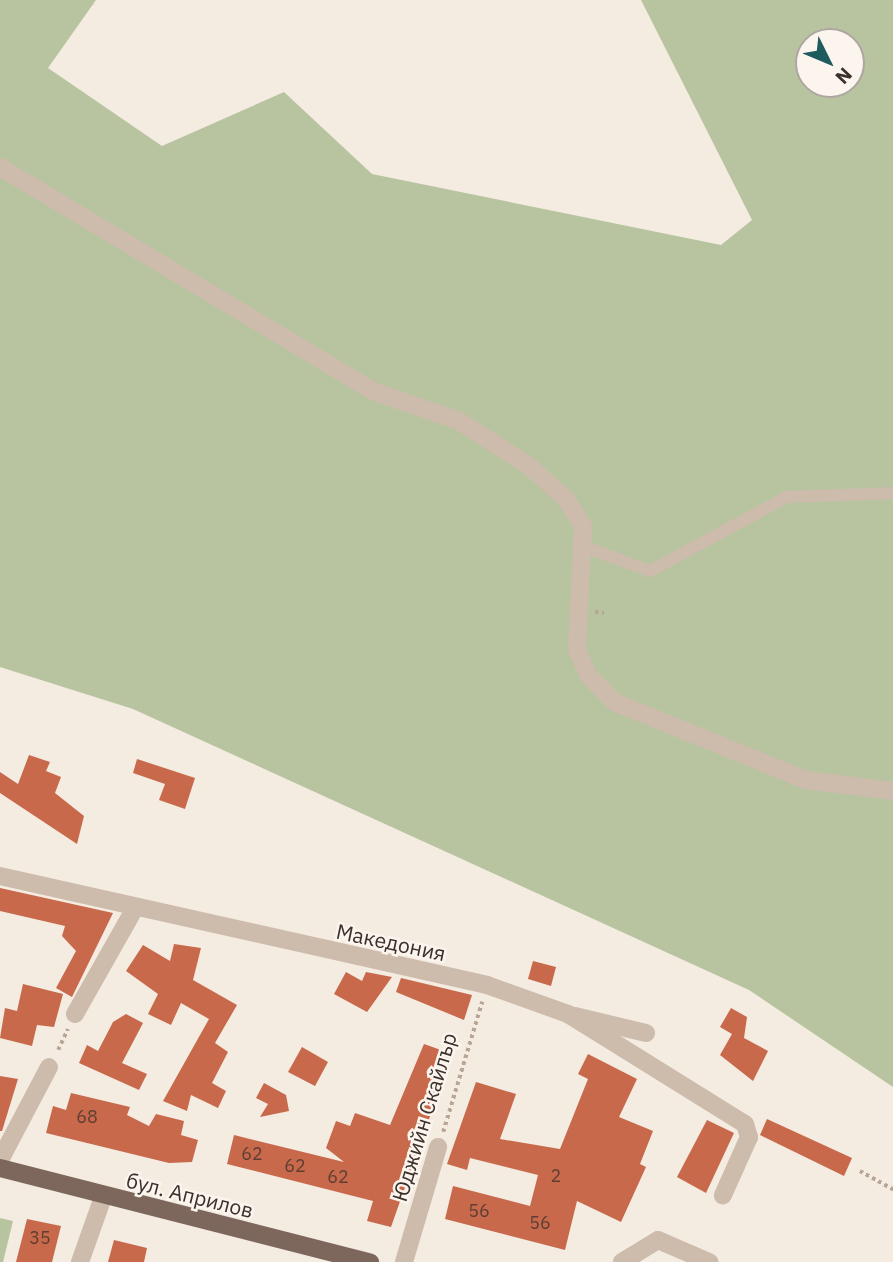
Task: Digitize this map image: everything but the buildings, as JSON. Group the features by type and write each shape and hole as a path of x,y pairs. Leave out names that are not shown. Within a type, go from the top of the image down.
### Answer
{"main road":[{"name":"бул. Априлов","path":"0,1168 103,1197 370,1262"}],"street":[{"path":"0,167 375,392 458,421 494,443 566,499 583,526 585,547 573,627 577,649 589,675 614,702 806,780 893,791"},
{"name":"Македония","path":"0,876 487,985 568,1014 745,1124 749,1137 723,1195"},
{"path":"75,1014 135,908"},
{"path":"568,1014 646,1033"},
{"path":"0,1160 49,1067"},
{"name":"Юджийн Скайлър","path":"404,1262 438,1147"},
{"path":"80,1262 103,1197"},
{"path":"622,1262 658,1240 709,1262"}],"lane":[{"path":"585,547 650,570 787,497 893,493"}],"path":[{"name":"Юджийн Скайлър","path":"438,1147 487,985"},
{"path":"49,1067 75,1014"},
{"path":"860,1171 893,1189"}],"green space":[{"path":"0,0 96,0 48,68 162,146 284,92 372,174 721,245 752,220 641,0 893,0 893,1087 749,990 133,709 0,667"},
{"path":"0,1218 13,1221 3,1262 0,1262"}]}
